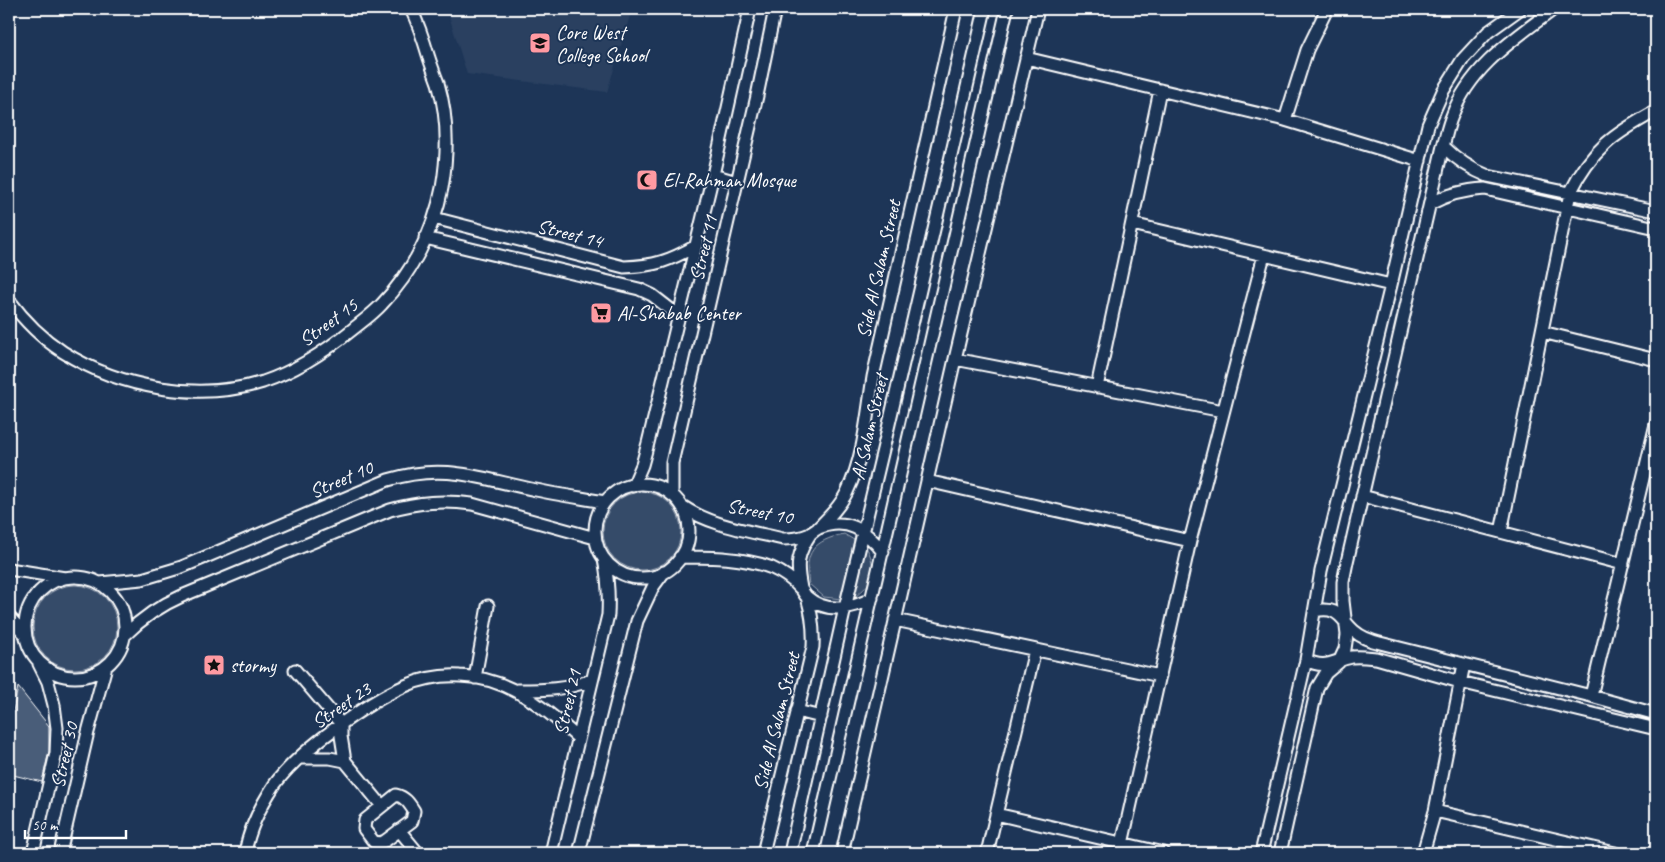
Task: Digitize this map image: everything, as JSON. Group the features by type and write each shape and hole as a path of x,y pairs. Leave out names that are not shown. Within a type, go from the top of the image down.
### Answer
{"street":[{"name":"Street 15","path":"9,300 29,323 62,352 86,365 111,375 175,390 208,392 263,382 289,371 332,346 382,305 402,280 434,218 442,190 446,160 444,109 424,41 411,9"},
{"name":"Street 11","path":"633,486 642,465 648,443 713,175 750,9"},
{"name":"Street 11","path":"672,495 672,463 775,9"},
{"name":"Side Al Salam Street","path":"763,853 813,647 812,613 797,569 800,550 839,506 853,478 865,433 873,377 956,9"},
{"name":"Al Salam Street","path":"790,853 845,608 985,9"},
{"name":"Al Salam Street","path":"814,853 1008,9"},
{"path":"842,853 1038,9"},
{"path":"1285,120 1307,50 1327,9"},
{"path":"1262,853 1306,660 1321,571 1428,125 1443,91 1463,59 1488,32 1520,9"},
{"path":"1280,853 1317,688 1326,673 1339,662 1345,649 1347,634 1343,582 1443,146 1452,116 1464,91 1479,69 1499,50 1554,9"},
{"path":"1026,58 1285,120 1420,161"},
{"path":"1098,387 1160,90"},
{"path":"1501,532 1570,193 1580,173 1593,155 1609,140 1656,111"},
{"path":"1443,146 1471,170 1488,176 1656,212"},
{"path":"713,175 737,182"},
{"path":"1430,204 1456,192 1486,189 1656,228"},
{"name":"Street 14","path":"434,218 624,267 661,263 696,246"},
{"path":"1132,224 1391,285"},
{"name":"Street 14","path":"425,238 639,289 652,295 679,316"},
{"path":"1122,844 1190,541 1264,255"},
{"path":"1542,332 1656,360"},
{"path":"955,360 1224,411"},
{"path":"1591,696 1656,424"},
{"path":"865,433 886,437"},
{"name":"Street 10","path":"100,583 142,579 182,567 388,480 405,475 428,472 452,472 605,502"},
{"path":"927,481 1190,541"},
{"path":"579,853 637,621 653,587 664,572 680,558 688,536 685,514 680,504 672,495 650,485 625,487 614,493 599,512 595,525 595,538 598,549 613,569 625,575 638,578 652,577 664,572"},
{"path":"1362,496 1622,564"},
{"path":"125,635 141,619 160,606 390,510 410,504 438,501 472,504 595,538"},
{"name":"Street 10","path":"680,504 691,512 720,523 783,539 792,539 843,524 854,526 864,531"},
{"path":"864,531 882,552"},
{"path":"680,558 726,558 769,567 784,573 804,593 825,606 845,608 864,603 872,598"},
{"name":"Street 21","path":"551,853 608,615 609,587 604,559"},
{"path":"9,569 66,578 84,578 100,583 115,597 124,615 125,635 115,657 106,666 86,676 64,676 50,670 37,660 29,647 24,633 9,617"},
{"path":"24,633 26,617 31,603 40,591 52,583 66,578"},
{"path":"475,678 488,606"},
{"path":"1315,611 1323,609 1332,610 1339,614 1354,631 1366,639 1656,714"},
{"path":"895,620 1160,676"},
{"path":"987,853 1035,650"},
{"path":"1306,660 1322,665 1339,662 1351,657 1376,658 1460,682 1656,729"},
{"name":"Street 30","path":"33,853 56,752 57,728 50,690 37,660"},
{"path":"1423,853 1435,811 1464,664"},
{"name":"Street 30","path":"60,853 88,732 106,666"},
{"path":"296,670 341,724 342,749 345,761 382,806"},
{"name":"Street 23","path":"245,853 258,813 276,783 300,758 341,724 405,686 432,678 460,676 488,680 515,690 544,709 578,738"},
{"name":"Street 23","path":"515,690 570,688 592,680"},
{"path":"797,711 821,717"},
{"path":"300,758 345,761"},
{"path":"396,795 402,796 414,811 412,821 380,843 374,842 366,832 363,824 365,820 382,806 396,795"},
{"path":"1435,811 1615,853"},
{"path":"996,814 1164,853"},
{"path":"399,830 418,853"}],"shaded area":[{"name":"Core West College School","path":"447,9 632,9 607,92 467,74"},
{"path":"642,492 657,495 669,504 678,516 681,531 678,546 669,558 657,567 642,570 627,567 615,558 606,546 603,531 606,516 615,504 627,495"},
{"path":"844,534 854,540 841,599 824,597 809,584 808,564 810,556 818,544"},
{"path":"865,545 870,554 872,574 867,586 853,599"},
{"path":"75,585 98,592 110,604 117,627 110,650 98,662 75,669 52,662 40,650 33,627 40,604 52,592"}],"building":[{"path":"18,687 49,726 49,751 42,782 9,774 9,731"}],"place":[{"name":"Core West College School","path":"540,43"},
{"name":"El-Rahman Mosque","path":"647,180"},
{"name":"Al-Shabab Center","path":"601,313"},
{"name":"stormy","path":"214,665"}]}
